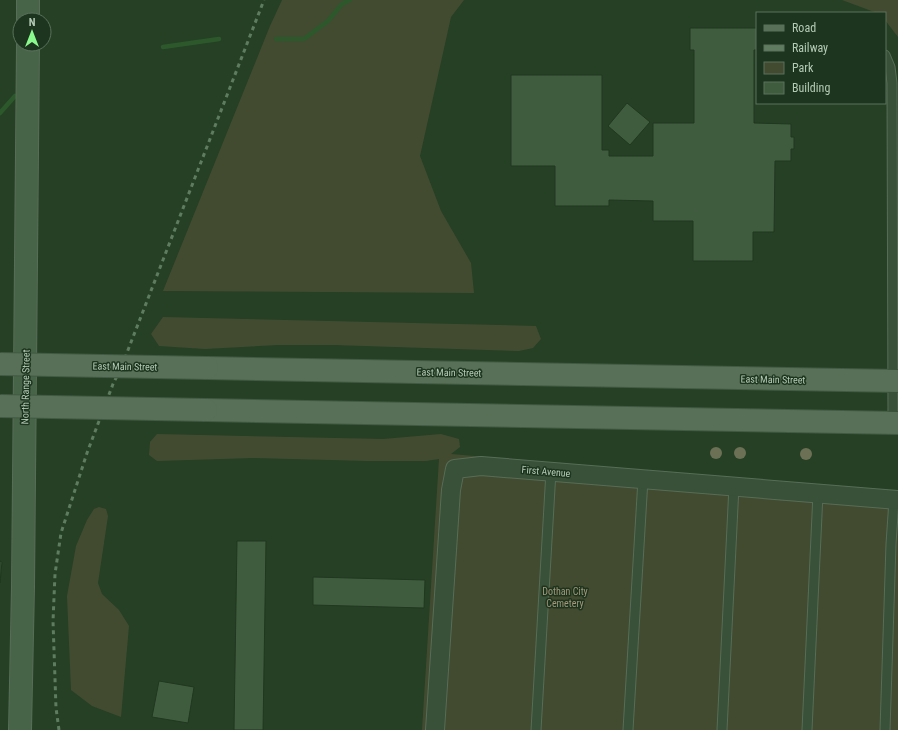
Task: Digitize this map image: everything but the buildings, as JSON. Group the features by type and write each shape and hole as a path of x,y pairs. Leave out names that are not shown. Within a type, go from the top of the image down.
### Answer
{"main road":[{"name":"East Main Street","path":"0,364 896,381"},
{"path":"0,406 896,423"}],"street":[{"path":"28,0 28,12"},
{"name":"North Range Street","path":"20,730 23,579 28,52"},
{"name":"First Avenue","path":"435,730 451,490 455,469 481,466 896,500"}],"lane":[{"path":"886,57 890,67 892,83 896,423"},
{"path":"536,730 551,472"},
{"path":"628,730 643,479"},
{"path":"722,730 734,486"},
{"path":"807,730 818,493"},
{"path":"885,730 891,544 896,500"}],"green space":[{"path":"282,0 464,0 451,17 420,156 441,211 471,263 474,293 163,291 270,26"},
{"path":"842,0 898,0 898,37 886,21 886,12 874,12"},
{"path":"163,317 536,326 541,339 533,348 519,351 334,345 278,345 205,349 159,346 151,334"},
{"name":"Dothan City Cemetery","path":"157,434 383,439 441,434 459,439 460,447 451,454 898,491 898,730 422,730 439,459 426,461 368,461 253,458 157,461 149,455 150,442"},
{"path":"99,507 106,509 108,516 98,583 102,594 119,610 129,626 121,717 92,706 71,690 67,596 76,546 87,520 94,509"}],"waterway":[{"path":"276,39 304,39 328,21 342,4 350,0"},
{"path":"163,47 219,39"},
{"path":"0,113 15,96"}],"railway":[{"path":"59,730 56,708 53,621 55,574 61,533 87,453 113,384 121,368 264,0"}]}
